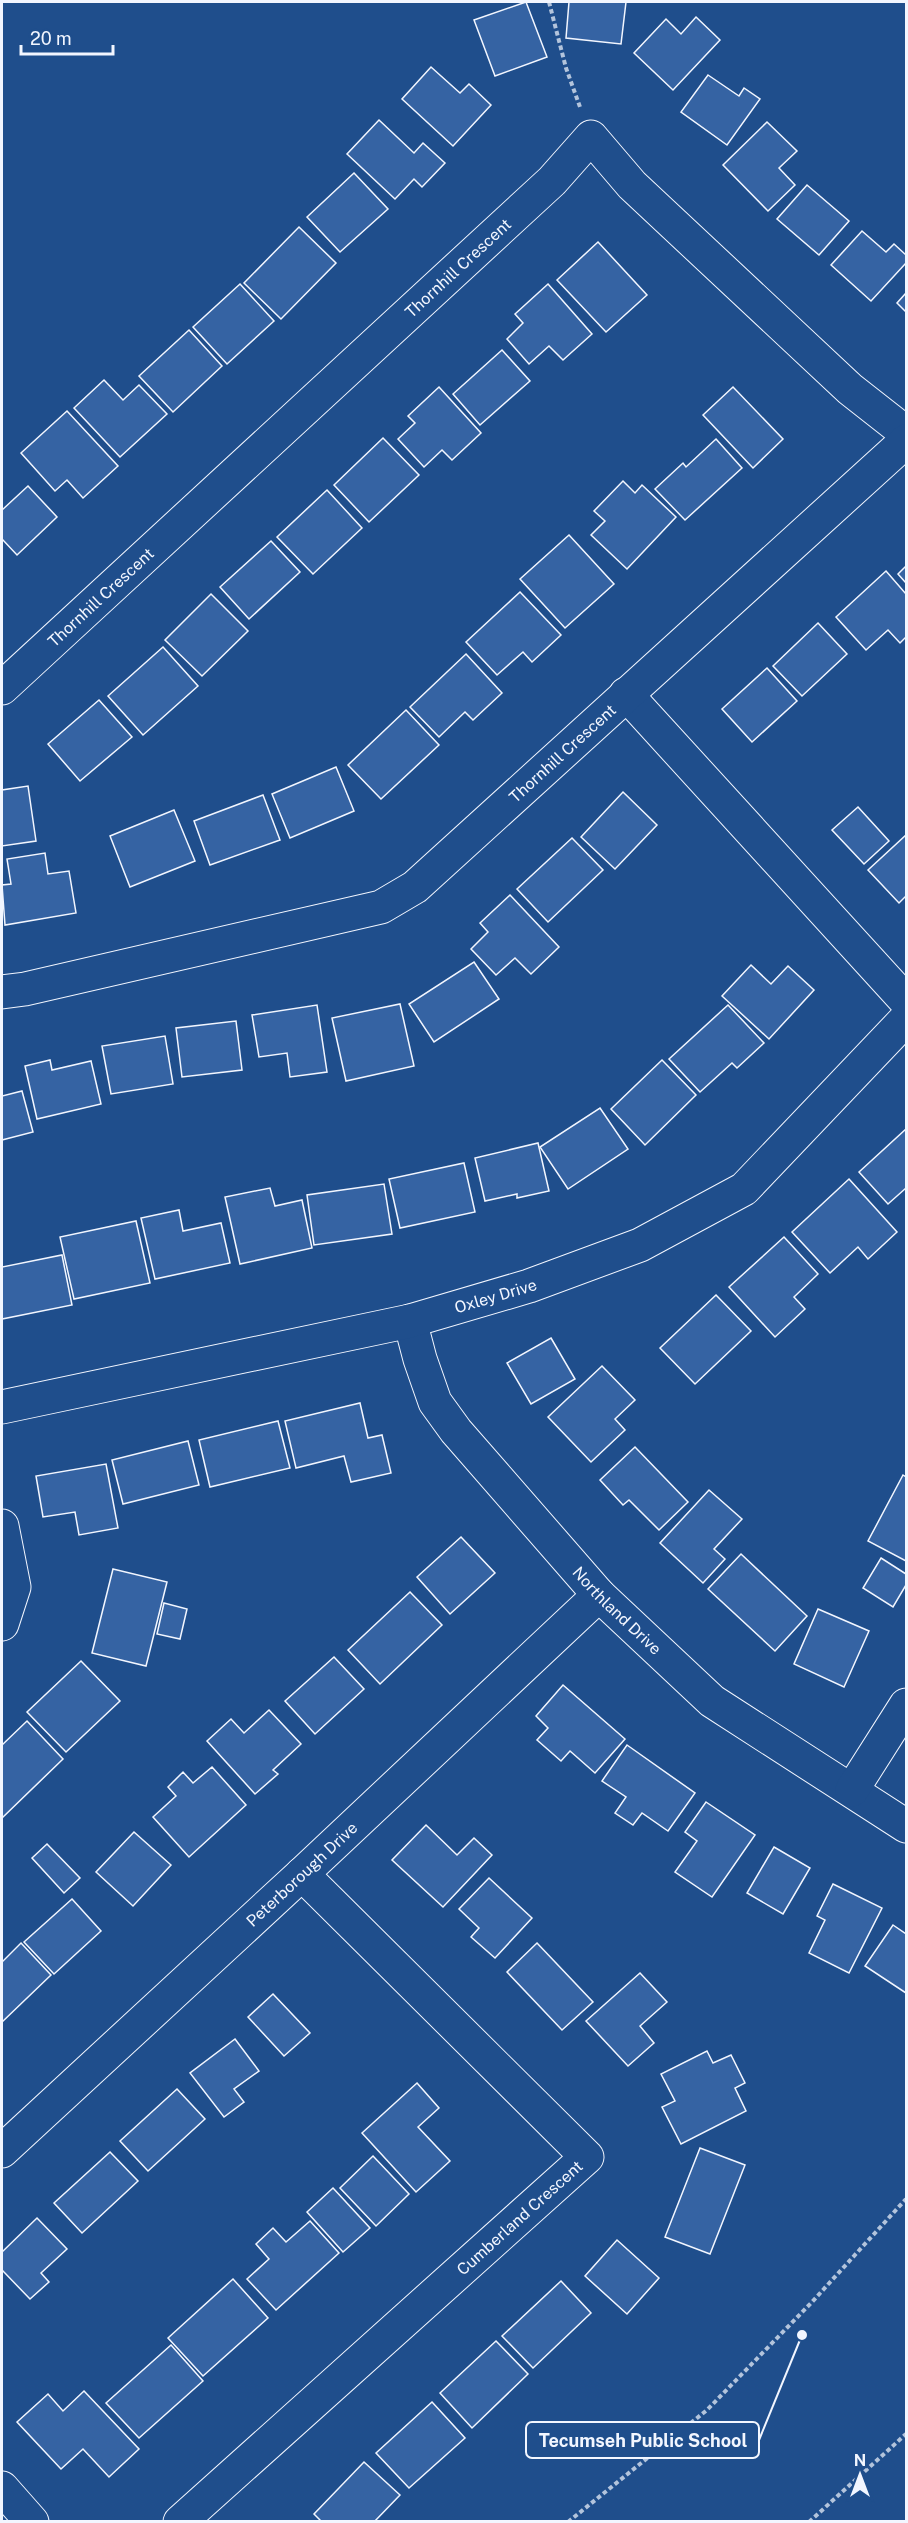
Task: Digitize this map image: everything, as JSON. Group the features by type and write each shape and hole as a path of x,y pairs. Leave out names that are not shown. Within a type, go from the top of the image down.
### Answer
{"street":[{"path":"591,137 640,193 850,389 906,433"},
{"name":"Thornhill Crescent","path":"2,688 552,181 591,137"},
{"name":"Thornhill Crescent","path":"2,992 381,907 422,880 906,441"},
{"name":"Thornhill Crescent","path":"626,694 906,1000"},
{"name":"Oxley Drive","path":"2,1407 410,1321 530,1286 640,1245 744,1189 906,1019"},
{"name":"Northland Drive","path":"410,1321 435,1402 456,1431 599,1595 712,1701 906,1826"},
{"path":"2,1526 15,1587 2,1624"},
{"name":"Peterborough Drive","path":"2,2151 302,1875 599,1595"},
{"path":"852,1790 906,1705"},
{"name":"Cumberland Crescent","path":"180,2522 543,2199 587,2157 302,1875"},
{"path":"2,2488 32,2522"}],"path":[{"path":"549,2 566,68 591,137"},
{"path":"568,2522 707,2410 906,2199"},
{"path":"808,2522 906,2434"}],"building":[{"path":"526,2 547,57 495,76 474,20"},
{"path":"569,2 626,2 621,44 566,38"},
{"path":"696,17 720,40 673,90 634,53 666,19 681,34"},
{"path":"431,67 460,93 469,84 491,105 453,146 402,99"},
{"path":"708,75 739,96 744,88 760,99 727,145 681,112"},
{"path":"379,120 414,153 423,143 445,163 422,187 414,179 395,199 347,154"},
{"path":"767,122 797,151 779,168 795,185 768,211 723,165"},
{"path":"354,173 388,209 340,252 307,217"},
{"path":"807,185 849,221 819,255 777,219"},
{"path":"299,227 336,263 281,319 244,283"},
{"path":"862,231 886,252 894,244 906,255 906,263 871,301 831,265"},
{"path":"598,242 647,295 606,332 557,280"},
{"path":"240,284 274,321 227,364 193,327"},
{"path":"548,284 592,334 563,360 549,346 529,364 507,339 523,323 515,314"},
{"path":"906,293 906,312 897,303"},
{"path":"189,330 222,366 173,412 139,376"},
{"path":"502,350 530,381 480,425 453,394"},
{"path":"104,380 123,400 139,385 167,414 120,457 74,408"},
{"path":"439,387 481,433 452,460 442,450 424,467 398,439 415,423 408,416"},
{"path":"733,387 783,439 753,468 703,415"},
{"path":"67,411 118,466 83,498 67,480 55,491 21,453"},
{"path":"383,438 419,475 369,522 334,485"},
{"path":"716,439 742,468 685,520 655,489 683,463 686,467"},
{"path":"623,481 635,493 642,485 676,517 627,569 591,535 605,521 594,511"},
{"path":"28,486 57,517 17,555 2,539 2,510"},
{"path":"327,490 362,528 313,574 277,537"},
{"path":"569,535 614,584 565,628 520,579"},
{"path":"271,541 300,572 249,619 220,587"},
{"path":"906,566 906,583 898,574"},
{"path":"886,571 906,594 906,637 900,643 888,630 866,650 836,617"},
{"path":"520,592 561,635 532,662 523,652 497,675 466,642"},
{"path":"211,594 248,631 202,676 165,640"},
{"path":"818,623 847,654 802,696 773,666"},
{"path":"163,647 198,686 143,735 108,696"},
{"path":"466,654 502,693 473,720 465,712 439,737 410,707"},
{"path":"767,668 797,701 752,742 722,709"},
{"path":"99,700 132,737 80,781 48,744"},
{"path":"406,710 439,745 381,799 348,765"},
{"path":"336,767 354,811 290,838 272,794"},
{"path":"28,786 36,841 2,846 2,790"},
{"path":"623,792 657,825 615,869 581,837"},
{"path":"263,795 280,840 210,865 194,821"},
{"path":"858,807 889,841 864,864 832,830"},
{"path":"174,810 195,861 130,887 110,836"},
{"path":"906,835 906,896 899,903 868,870"},
{"path":"572,838 603,870 548,922 517,889"},
{"path":"45,853 48,874 69,871 76,913 5,925 2,885 11,884 7,859"},
{"path":"510,895 559,947 531,974 515,958 496,975 471,949 488,932 480,923"},
{"path":"474,962 499,999 434,1042 409,1004"},
{"path":"751,965 771,984 788,966 814,990 769,1039 722,996"},
{"path":"400,1004 414,1066 346,1081 332,1018"},
{"path":"317,1005 327,1072 290,1077 287,1053 259,1057 252,1015"},
{"path":"728,1005 764,1043 737,1068 732,1063 700,1092 669,1059"},
{"path":"236,1021 242,1070 182,1077 176,1028"},
{"path":"165,1036 173,1084 111,1094 102,1046"},
{"path":"50,1060 52,1070 91,1061 101,1104 37,1119 25,1066"},
{"path":"662,1060 696,1095 645,1145 611,1109"},
{"path":"22,1091 33,1132 2,1140 2,1096"},
{"path":"600,1108 628,1149 568,1189 540,1147"},
{"path":"906,1129 906,1188 888,1204 859,1172"},
{"path":"538,1143 549,1191 517,1198 517,1194 485,1201 475,1158"},
{"path":"464,1163 475,1212 400,1228 389,1179"},
{"path":"849,1179 897,1232 868,1259 858,1247 830,1273 792,1232"},
{"path":"384,1184 392,1234 314,1245 307,1195"},
{"path":"270,1188 275,1206 302,1200 312,1248 240,1264 225,1197"},
{"path":"179,1210 183,1231 221,1223 230,1263 155,1279 141,1218"},
{"path":"136,1221 150,1283 74,1299 60,1237"},
{"path":"784,1237 818,1274 794,1297 805,1309 775,1337 729,1287"},
{"path":"62,1255 72,1305 2,1319 2,1267"},
{"path":"716,1295 751,1331 695,1384 660,1348"},
{"path":"551,1338 575,1379 531,1404 507,1363"},
{"path":"602,1366 635,1400 615,1419 625,1430 591,1462 548,1417"},
{"path":"360,1403 368,1438 382,1435 391,1473 351,1482 344,1456 296,1468 285,1421"},
{"path":"278,1421 290,1468 210,1487 199,1440"},
{"path":"188,1441 199,1485 123,1504 112,1460"},
{"path":"635,1447 688,1502 659,1530 629,1500 623,1505 600,1480"},
{"path":"106,1464 118,1528 79,1535 75,1512 43,1517 36,1476"},
{"path":"903,1475 906,1477 906,1561 868,1541"},
{"path":"709,1490 742,1519 714,1549 725,1559 703,1583 660,1543"},
{"path":"461,1537 495,1573 450,1614 417,1577"},
{"path":"741,1554 807,1616 775,1651 708,1589"},
{"path":"881,1558 906,1574 906,1585 893,1607 863,1588"},
{"path":"113,1569 167,1582 146,1666 92,1653"},
{"path":"410,1592 442,1625 380,1684 348,1650"},
{"path":"164,1603 187,1609 180,1639 157,1634"},
{"path":"818,1609 869,1631 844,1687 794,1664"},
{"path":"334,1657 364,1689 315,1734 285,1701"},
{"path":"81,1661 120,1701 66,1752 27,1712"},
{"path":"563,1685 625,1739 595,1773 570,1751 561,1761 537,1740 548,1728 536,1716"},
{"path":"269,1710 301,1744 273,1770 278,1774 255,1794 207,1741 231,1719 244,1733"},
{"path":"27,1721 63,1759 2,1818 2,1745"},
{"path":"627,1745 695,1793 668,1831 642,1813 633,1825 615,1813 626,1797 602,1781"},
{"path":"212,1767 246,1805 189,1857 153,1817 176,1796 168,1787 183,1772 193,1783"},
{"path":"706,1802 755,1835 712,1897 675,1872 697,1841 685,1832"},
{"path":"426,1825 457,1855 474,1838 492,1855 443,1907 392,1860"},
{"path":"134,1832 171,1865 133,1906 96,1872"},
{"path":"47,1844 80,1878 64,1893 32,1858"},
{"path":"774,1847 810,1868 783,1914 747,1893"},
{"path":"489,1878 532,1918 495,1958 471,1937 479,1928 459,1909"},
{"path":"833,1884 882,1908 849,1973 809,1953 825,1920 817,1916"},
{"path":"72,1899 101,1931 54,1974 24,1942"},
{"path":"893,1925 906,1934 906,1993 865,1966"},
{"path":"21,1943 51,1975 2,2022 2,1962"},
{"path":"537,1943 593,2002 562,2030 507,1972"},
{"path":"640,1973 667,2002 640,2026 654,2043 628,2066 586,2021"},
{"path":"273,1994 310,2033 284,2056 248,2017"},
{"path":"235,2039 259,2071 234,2089 244,2102 224,2117 190,2073"},
{"path":"707,2051 713,2063 731,2055 745,2083 735,2088 746,2111 681,2144 662,2107 675,2101 661,2074"},
{"path":"417,2083 439,2108 418,2127 450,2161 416,2192 362,2133"},
{"path":"177,2089 205,2119 148,2171 120,2141"},
{"path":"700,2148 745,2165 710,2254 665,2237"},
{"path":"110,2152 138,2181 82,2233 54,2203"},
{"path":"373,2156 409,2194 376,2226 340,2188"},
{"path":"333,2188 370,2228 343,2252 307,2212"},
{"path":"37,2218 67,2249 41,2273 49,2282 30,2299 2,2270 2,2252"},
{"path":"310,2221 339,2253 276,2310 247,2279 269,2259 256,2244 273,2228 286,2242"},
{"path":"617,2240 659,2278 627,2314 585,2276"},
{"path":"233,2279 268,2318 203,2376 168,2338"},
{"path":"561,2281 591,2313 533,2368 502,2336"},
{"path":"496,2341 528,2374 472,2428 440,2393"},
{"path":"171,2345 203,2381 139,2438 106,2403"},
{"path":"84,2391 139,2449 109,2477 83,2449 61,2469 17,2422 48,2394 63,2411"},
{"path":"432,2402 465,2438 409,2488 376,2453"},
{"path":"364,2462 400,2495 374,2522 322,2522 314,2514"}],"place":[{"name":"Tecumseh Public School","path":"802,2335"}]}
